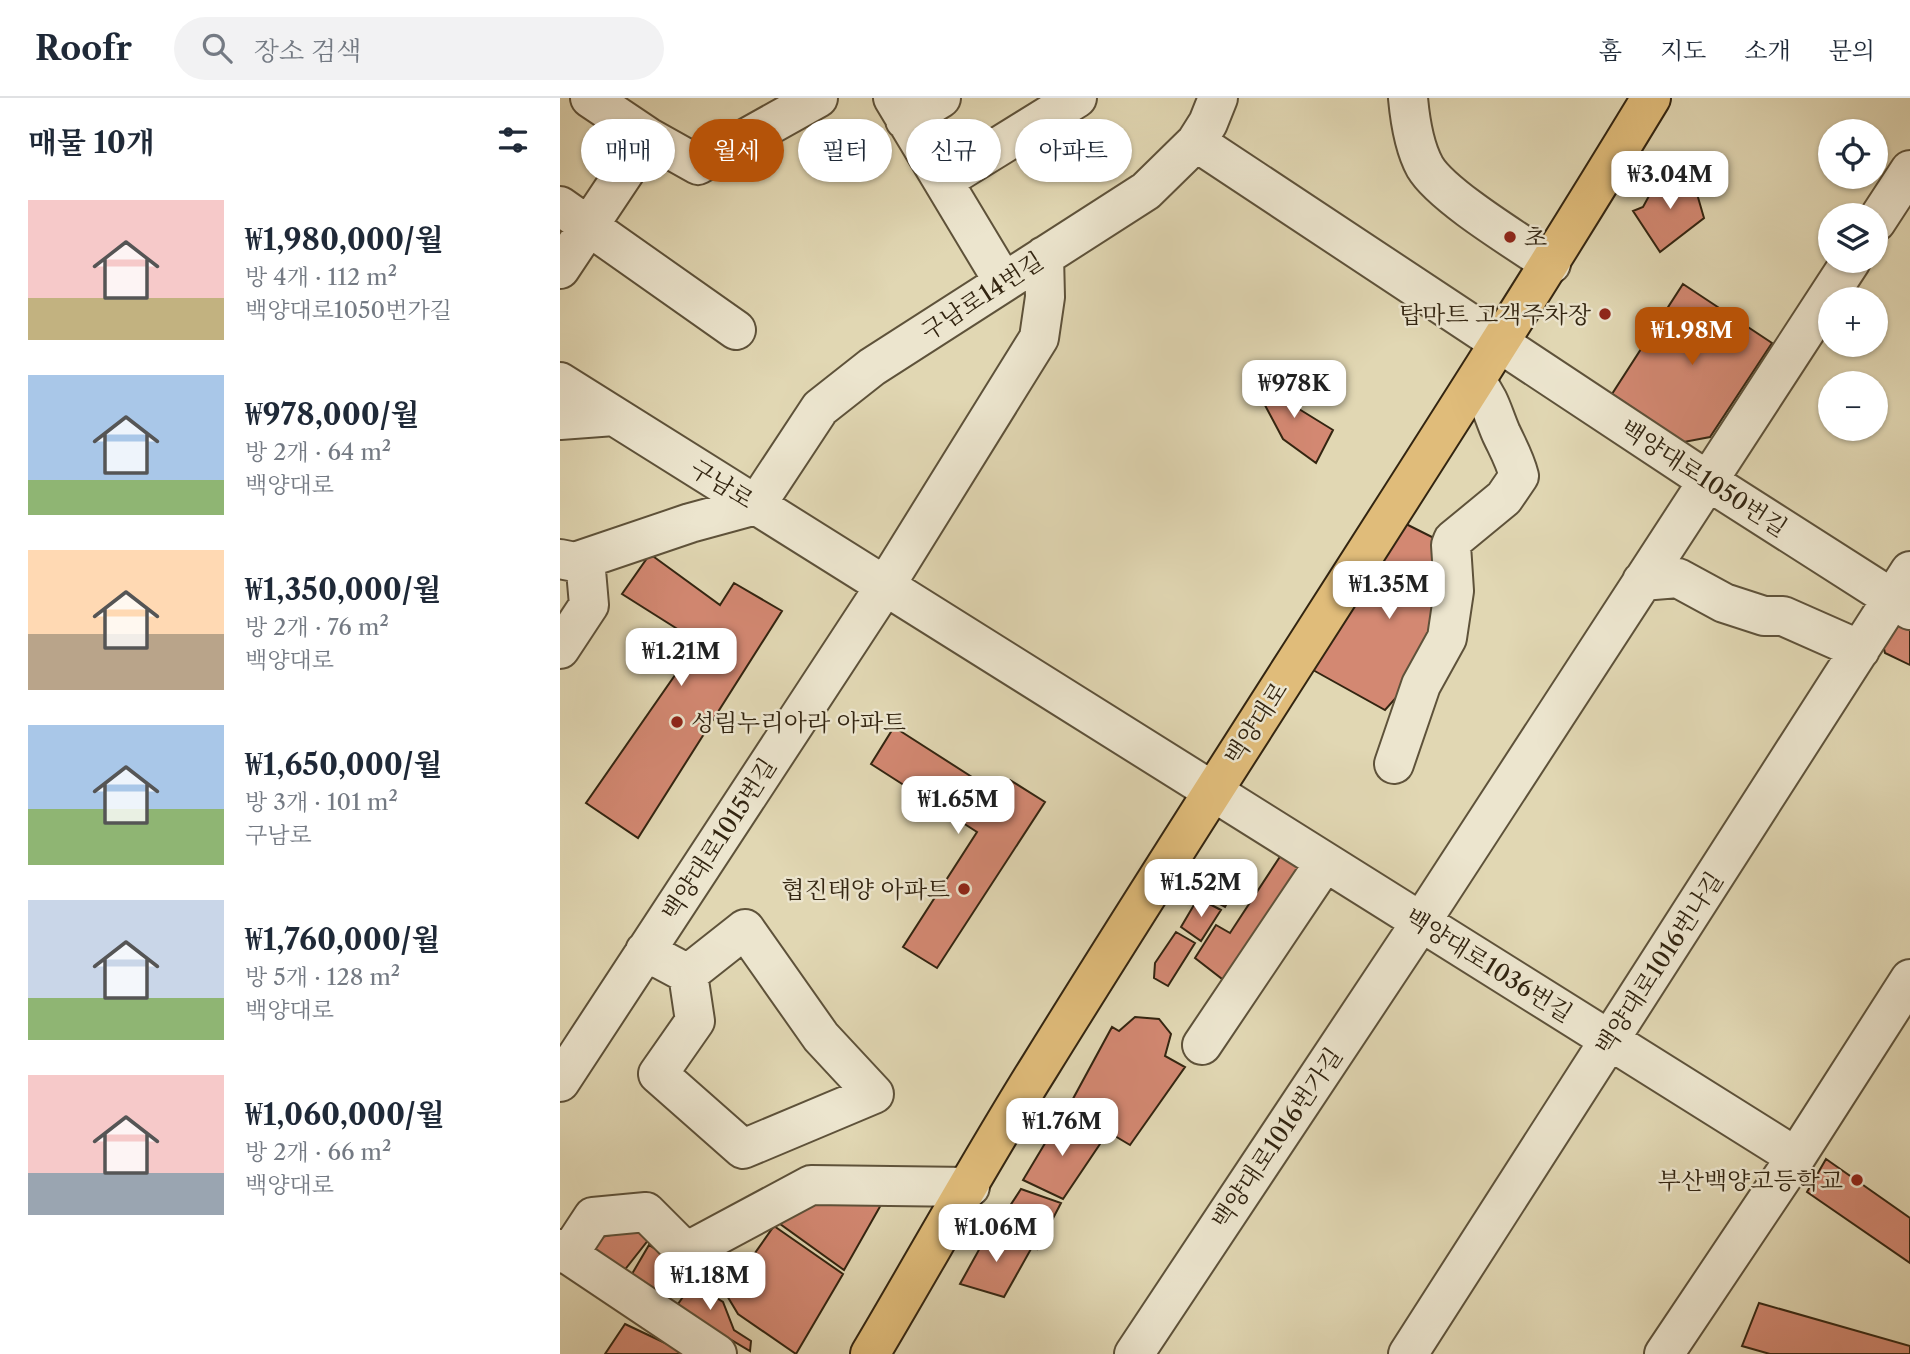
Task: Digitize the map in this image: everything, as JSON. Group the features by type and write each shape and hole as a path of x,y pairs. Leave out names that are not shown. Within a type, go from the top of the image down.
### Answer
{"main road":[{"name":"백양대로","path":"870,1354 970,1187 1202,784 1476,382 1651,98"}],"street":[{"path":"590,98 621,119"},
{"path":"675,152 698,165 818,98"},
{"path":"899,109 941,98"},
{"path":"1001,145 1077,98"},
{"name":"구남로14번길","path":"756,505 820,408 872,367 1146,191 1196,142 1208,123 1218,98"},
{"path":"1408,98 1416,143 1426,168 1448,191 1550,264"},
{"name":"백양대로1050번길","path":"1196,142 1707,481 1904,593"},
{"path":"1888,204 1910,170"},
{"path":"560,269 575,216 606,182"},
{"path":"944,182 1003,281"},
{"path":"575,216 736,330"},
{"path":"885,586 1039,338 1045,297 1044,256"},
{"name":"백양대로1016번가길","path":"1134,1354 1421,922 1843,273"},
{"name":"구남로","path":"560,382 1202,784"},
{"path":"1394,764 1421,685 1447,638 1454,591 1453,540 1504,498 1519,476 1515,459 1501,434 1489,398 1476,382"},
{"path":"560,420 614,416"},
{"path":"560,649 589,605 572,559 756,505"},
{"path":"1642,581 1678,578 1724,603 1764,616 1783,617 1860,650"},
{"name":"백양대로1015번길","path":"560,1083 885,586"},
{"name":"백양대로1016번나길","path":"1408,1354 1860,650 1904,593"},
{"name":"백양대로1036번길","path":"1202,784 1796,1157"},
{"path":"1202,1045 1325,862"},
{"path":"745,929 821,1037 874,1094 743,1149 658,1074 695,1021 688,974 745,929"},
{"path":"645,951 688,974"},
{"path":"1664,1354 1796,1157 1910,979"},
{"path":"717,1354 564,1252 593,1217 646,1212 686,1252 811,1185 970,1187"}],"building":[{"path":"1662,172 1695,187 1704,218 1660,252 1633,211 1643,207"},
{"path":"1683,284 1772,343 1710,437 1684,442 1612,394"},
{"path":"1268,375 1295,384 1286,401 1333,430 1316,463 1283,439 1259,394"},
{"path":"1402,522 1434,538 1447,572 1420,671 1385,710 1313,670"},
{"name":"성림누리아라 아파트","path":"650,554 720,605 734,583 782,611 638,838 586,803 698,642 622,594"},
{"path":"1901,623 1910,629 1910,665 1885,653 1879,628"},
{"name":"협진태양 아파트","path":"894,727 1000,795 1010,780 1045,802 937,968 903,947 977,832 871,764"},
{"path":"1283,852 1305,864 1226,982 1195,958 1216,925 1230,933"},
{"path":"1215,872 1236,886 1225,907 1201,894"},
{"path":"1198,898 1221,910 1201,941 1181,927"},
{"path":"1176,932 1195,943 1168,986 1154,978 1155,963"},
{"path":"1135,1017 1159,1019 1171,1034 1165,1056 1185,1067 1130,1145 1068,1108 1112,1027 1119,1031"},
{"path":"1062,1115 1102,1141 1063,1199 1023,1180"},
{"path":"1826,1159 1910,1218 1910,1263 1807,1192"},
{"path":"1021,1189 1061,1203 1037,1249 1000,1221"},
{"path":"886,1196 844,1270 776,1221 809,1201"},
{"path":"774,1226 843,1274 796,1354 738,1314 726,1294"},
{"path":"991,1228 1031,1249 1004,1297 960,1284"},
{"path":"634,1230 649,1239 623,1272 587,1249 592,1239"},
{"path":"649,1245 685,1268 666,1301 629,1279"},
{"path":"696,1278 709,1287 707,1292 723,1302 734,1330 751,1341 750,1351 676,1307"},
{"path":"1759,1303 1910,1346 1910,1354 1770,1354 1742,1346"},
{"path":"625,1324 682,1351 680,1354 605,1354"}],"place":[{"name":"초","path":"1510,237"},
{"name":"탑마트 고객주차장","path":"1605,314"},
{"name":"성림누리아라 아파트","path":"677,722"},
{"name":"협진태양 아파트","path":"964,889"},
{"name":"부산백양고등학교","path":"1857,1180"}]}
